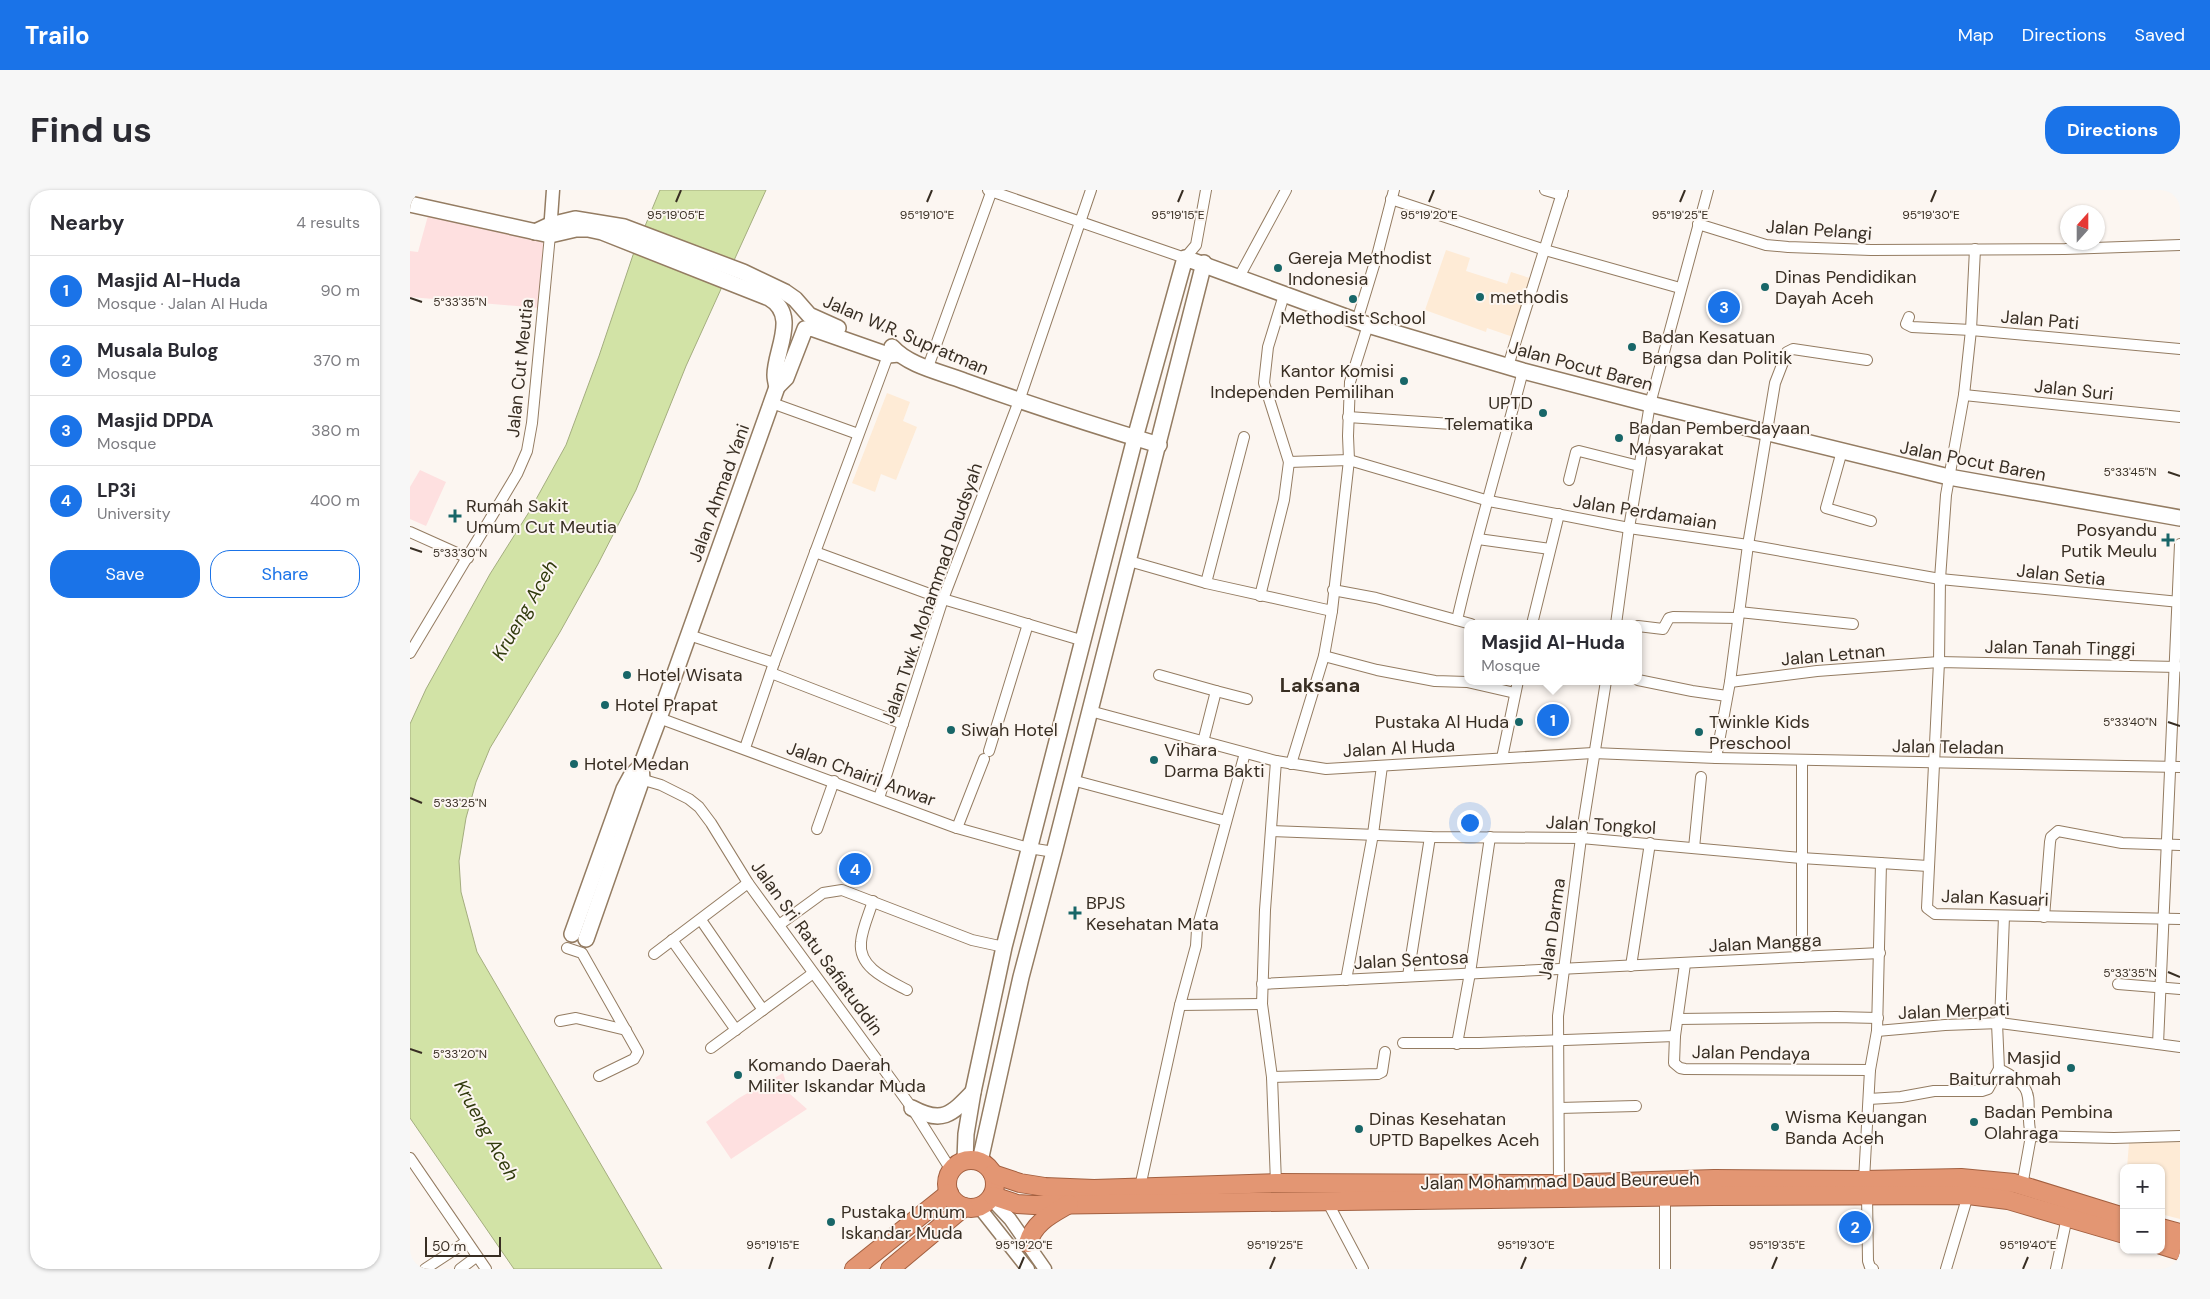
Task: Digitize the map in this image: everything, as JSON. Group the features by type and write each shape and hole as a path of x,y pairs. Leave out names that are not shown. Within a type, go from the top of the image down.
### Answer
{"highway":[{"path":"890,1269 982,1202 996,1185 994,1174 988,1166 966,1164 947,1181 949,1194 955,1202 982,1202"},
{"name":"Jalan Mohammad Daud Beureueh","path":"994,1174 1020,1183 1045,1187 1140,1187 1276,1183 1559,1184 1722,1179 1968,1195 2008,1200 2120,1233"},
{"name":"Jalan Mohammad Daud Beureueh","path":"982,1202 1069,1204 1665,1198 1865,1188 1961,1178 2022,1186 2120,1216"},
{"path":"854,1269 949,1194"},
{"path":"1028,1242 1030,1234 1036,1225 1069,1204"},
{"path":"2165,1229 2180,1233"},
{"path":"2165,1246 2180,1251"}],"main road":[{"name":"Jalan W.R. Supratman","path":"410,204 545,231 588,229 622,233"},
{"name":"Jalan W.R. Supratman","path":"545,231 575,219 622,233 741,279 785,292 795,299 809,315 928,367 1019,401 1159,445"},
{"name":"Jalan Pocut Baren","path":"1185,258 1204,263 1284,295 1362,323 1508,366 1650,404 1949,477 2180,518"},
{"path":"966,1164 966,1134 973,1092 1004,947 1135,438 1185,258"},
{"path":"966,1164 1028,952 1204,263"},
{"path":"741,279 773,300 783,313 783,340 774,375 777,386"},
{"name":"Jalan Ahmad Yani","path":"575,940 592,900 624,789 638,774 777,386 786,378 806,328 893,352"},
{"path":"912,1108 927,1116 944,1115 957,1108 973,1092"}],"street":[{"path":"545,231 553,190"},
{"path":"928,367 991,190"},
{"name":"Jalan Pocut Baren","path":"991,190 1185,258"},
{"name":"Jalan Twk. Mohammad Daudsyah","path":"879,798 943,599 1019,401 1091,190"},
{"path":"1185,258 1196,245 1206,190"},
{"path":"1239,277 1286,190"},
{"path":"1508,366 1563,193 1545,190"},
{"path":"1617,620 1629,528 1650,404 1708,190"},
{"path":"1291,764 1324,656 1332,611 1349,460 1348,417 1350,382 1374,266 1393,195 1546,250 1680,288"},
{"name":"Jalan Pelangi","path":"1698,224 1766,245 1871,250 2065,249 2180,245"},
{"name":"Jalan Cut Meutia","path":"410,653 517,474 527,452 532,423 545,231"},
{"path":"1196,245 1204,263"},
{"name":"Jalan Kasuari","path":"1975,249 1971,330 1964,395 1949,477 1940,579 1939,662 1926,904 1929,911 1935,914 2180,919"},
{"path":"1260,596 1284,500 1289,462 1264,383 1268,347 1284,295"},
{"name":"Jalan Pati","path":"1909,317 1906,321 1910,327 1971,330 2180,349"},
{"path":"1716,758 1730,682 1748,545 1775,383 1780,364 1787,352 1794,349 1867,360"},
{"path":"745,748 772,668 858,434 893,352"},
{"path":"1456,620 1523,370"},
{"name":"Jalan Suri","path":"1964,395 2180,417"},
{"path":"772,403 858,434"},
{"path":"1348,417 1452,424"},
{"path":"1206,582 1244,437"},
{"path":"1569,480 1575,456 1579,451 1639,466"},
{"path":"1842,451 1826,508 1871,521"},
{"name":"Jalan Perdamaian","path":"1289,462 1349,460 1489,502 1629,528 1748,545 1940,579"},
{"path":"1533,620 1559,514"},
{"path":"410,532 468,558"},
{"path":"1478,539 1550,549"},
{"path":"2158,1044 2167,844 2175,767 2180,544"},
{"path":"815,552 943,599 1084,641"},
{"path":"1129,561 1260,596 1332,611"},
{"name":"Jalan Setia","path":"1940,579 2178,602"},
{"path":"1334,590 1376,598 1464,622"},
{"path":"1642,626 1663,629 1669,618 1673,617 1739,615 1853,624"},
{"path":"957,828 986,755 1028,624"},
{"path":"689,634 903,724"},
{"path":"1324,656 1377,670 1435,681 1464,682"},
{"name":"Jalan Tanah Tinggi","path":"1939,662 2177,667"},
{"name":"Jalan Letnan","path":"1730,682 1817,671 1939,662"},
{"path":"1159,675 1247,699"},
{"path":"1642,681 1727,696"},
{"path":"1480,685 1515,693"},
{"path":"1502,758 1517,685"},
{"name":"Jalan Darma","path":"1559,1184 1557,1039 1562,969 1593,752 1605,685"},
{"path":"1203,742 1216,691"},
{"name":"Jalan Al Huda","path":"1090,711 1276,761 1326,769 1593,752 1716,758"},
{"name":"Jalan Chairil Anwar","path":"659,718 745,748 957,828 1029,848 1054,852"},
{"path":"1140,1187 1180,1005 1196,946 1197,929 1244,753"},
{"name":"Jalan Teladan","path":"1716,758 2175,767"},
{"path":"1802,760 1802,957"},
{"path":"1276,761 1262,984 1262,1004 1272,1077 1276,1183"},
{"path":"1346,980 1373,834 1382,766"},
{"name":"Jalan Sri Ratu Safiatuddin","path":"638,774 689,799 699,807 748,883 812,974 912,1108 966,1164"},
{"path":"1694,848 1700,777"},
{"path":"1072,780 1226,821"},
{"path":"817,829 834,782"},
{"name":"Jalan Tongkol","path":"1271,831 1430,837 1581,838 1801,858 1928,866"},
{"path":"2044,917 2050,842 2054,833 2058,831 2122,843 2180,845"},
{"path":"1408,976 1430,837"},
{"path":"1457,1044 1470,973 1490,837"},
{"path":"1631,966 1650,843"},
{"path":"1877,1031 1881,863"},
{"path":"654,954 748,883"},
{"path":"778,924 828,891 842,890 972,940 1004,947"},
{"path":"874,901 861,942 862,951 866,962 879,975 906,990"},
{"path":"1869,1099 1901,1097 1934,1091 1988,1090 1999,1069 1998,1023 2004,916"},
{"path":"701,920 763,1010"},
{"path":"575,940 638,1052 637,1056 599,1076"},
{"path":"672,940 736,1030"},
{"name":"Jalan Mangga","path":"1562,969 1880,954"},
{"name":"Jalan Pendaya","path":"1685,964 1675,1036 1674,1063 1680,1068 1870,1070"},
{"name":"Jalan Sentosa","path":"1262,984 1562,969"},
{"path":"711,1048 812,974"},
{"path":"2118,984 2180,989"},
{"path":"1180,1005 1262,1004"},
{"path":"560,1021 576,1018 626,1030"},
{"path":"1678,1020 1878,1018"},
{"name":"Jalan Merpati","path":"1873,1269 1868,1261 1865,1188 1870,1070 1877,1031 1945,1025 1998,1023 2180,1047"},
{"path":"1403,1043 1457,1044 1675,1036"},
{"path":"1272,1077 1378,1074 1382,1072 1385,1052"},
{"path":"1999,1069 2021,1082 2029,1093 2031,1136 2022,1186"},
{"path":"1558,1108 1636,1106"},
{"path":"2031,1136 2114,1138 2180,1136"},
{"path":"410,1158 486,1269"},
{"path":"1946,1269 1968,1195"},
{"path":"1665,1198 1665,1269"},
{"path":"1327,1201 1363,1269"},
{"path":"982,1202 1010,1219 1028,1242 1045,1269"},
{"path":"982,1202 1028,1269"},
{"path":"2056,1269 2067,1217"},
{"path":"425,1269 466,1242"},
{"path":"460,1269 476,1256"}],"shaded area":[{"path":"429,212 541,241 546,247 539,308 410,297 410,251 418,252"},
{"name":"methodis","path":"1446,250 1470,258 1466,271 1507,284 1511,272 1536,280 1516,338 1487,328 1486,332 1425,310"},
{"path":"887,393 910,402 903,421 917,427 896,480 881,474 875,492 852,483"},
{"path":"420,470 446,482 426,526 410,519 410,487"},
{"path":"783,1073 790,1094 807,1109 731,1159 706,1122 739,1098"},
{"path":"2180,1140 2180,1219 2165,1215 2165,1164 2127,1164 2129,1143"}],"water":[{"name":"Krueng Aceh","path":"660,190 766,190 686,366 636,490 560,632 490,748 476,782 466,818 459,861 461,892 477,952 662,1269 514,1269 410,1118 410,724 426,689 490,574 529,512 566,445 599,356 633,255"}],"place":[{"name":"Gereja Methodist Indonesia","path":"1278,268"},
{"name":"Dinas Pendidikan Dayah Aceh","path":"1765,287"},
{"name":"methodis","path":"1480,297"},
{"name":"Methodist School","path":"1353,299"},
{"name":"Masjid DPDA","path":"1724,307"},
{"name":"Badan Kesatuan Bangsa dan Politik","path":"1632,347"},
{"name":"Kantor Komisi Independen Pemilihan","path":"1404,381"},
{"name":"UPTD Telematika","path":"1543,413"},
{"name":"Badan Pemberdayaan Masyarakat","path":"1619,438"},
{"name":"Rumah Sakit Umum Cut Meutia","path":"455,516"},
{"name":"Posyandu Putik Meulu","path":"2168,540"},
{"name":"Hotel Wisata","path":"627,675"},
{"name":"Hotel Prapat","path":"605,705"},
{"name":"Masjid Al-Huda","path":"1553,720"},
{"name":"Pustaka Al Huda","path":"1519,722"},
{"name":"Siwah Hotel","path":"951,730"},
{"name":"Twinkle Kids Preschool","path":"1699,732"},
{"name":"Vihara Darma Bakti","path":"1154,760"},
{"name":"Hotel Medan","path":"574,764"},
{"name":"LP3i","path":"855,869"},
{"name":"BPJS Kesehatan Mata","path":"1075,913"},
{"name":"Masjid Baiturrahmah","path":"2071,1068"},
{"name":"Komando Daerah Militer Iskandar Muda","path":"738,1075"},
{"name":"Badan Pembina Olahraga","path":"1974,1122"},
{"name":"Wisma Keuangan Banda Aceh","path":"1775,1127"},
{"name":"Dinas Kesehatan UPTD Bapelkes Aceh","path":"1359,1129"},
{"name":"Pustaka Umum Iskandar Muda","path":"831,1222"},
{"name":"Musala Bulog","path":"1855,1227"}],"district":[{"name":"Laksana","path":"1320,685"}]}
